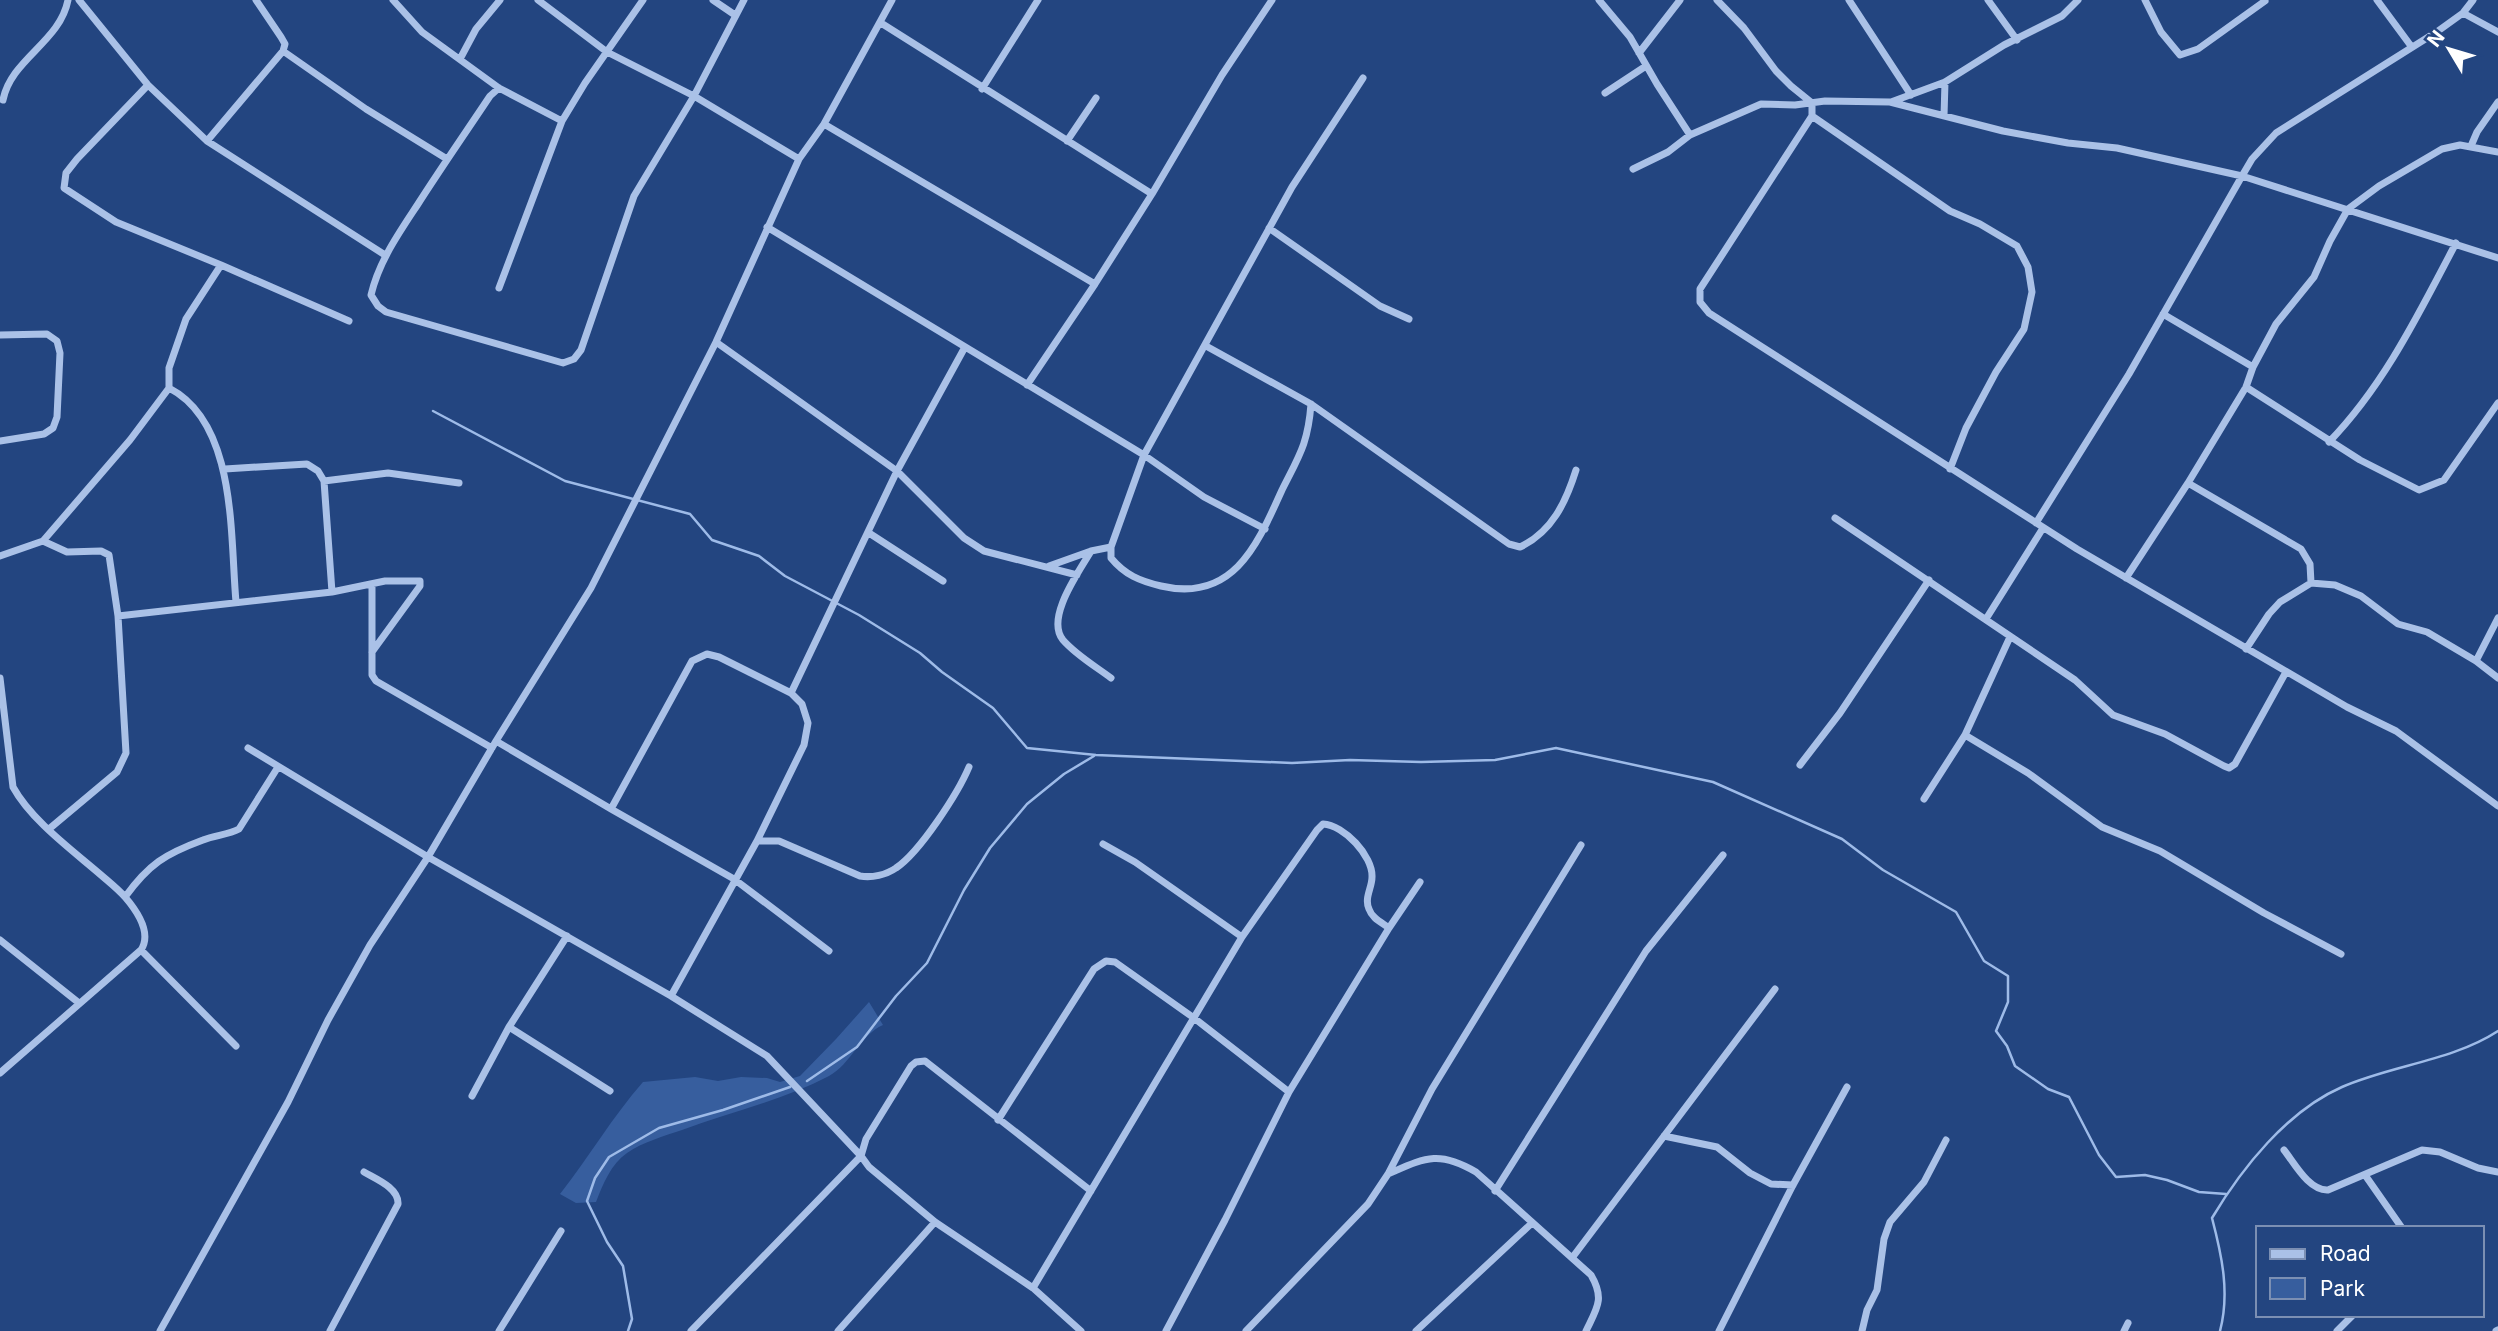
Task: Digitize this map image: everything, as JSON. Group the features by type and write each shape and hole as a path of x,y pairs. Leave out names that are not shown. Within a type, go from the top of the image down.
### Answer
{"street":[{"path":"4,100 7,85 63,18 68,0"},
{"path":"79,0 148,85 207,142 385,255"},
{"path":"207,142 283,51 285,44 256,0"},
{"path":"393,0 422,32 499,88 562,121"},
{"path":"460,59 476,29 500,0"},
{"path":"538,0 607,52 694,96 799,159"},
{"path":"499,288 562,121 643,0"},
{"path":"713,0 735,15"},
{"path":"499,88 490,96 385,255 372,295 378,306 386,312 564,363 574,359 581,350 634,196 694,96 744,0"},
{"path":"160,1331 288,1102 370,945 428,857 494,744 591,588 716,342 799,159 824,124 892,0"},
{"path":"982,89 1038,0"},
{"path":"1027,384 1152,194 1222,75 1272,0"},
{"path":"1599,0 1630,37 1690,135"},
{"path":"1639,53 1680,0"},
{"path":"1717,0 1744,28 1776,71 1812,103"},
{"path":"1849,0 1911,95"},
{"path":"1988,0 2017,40"},
{"path":"1890,102 1945,82 2004,45 2062,16 2078,0"},
{"path":"2145,0 2161,32 2180,55 2198,49 2265,1"},
{"path":"2377,0 2411,46"},
{"path":"1986,619 2252,159 2276,133 2463,13 2473,0"},
{"path":"2463,13 2498,32"},
{"path":"881,23 1152,194"},
{"path":"283,51 366,109 447,159"},
{"path":"1605,93 1646,66"},
{"path":"1311,404 1305,446 1265,529 1243,563 1227,577 1201,587 1169,588 1142,582 1122,571 1111,558 1111,547 1144,455 1292,187 1363,78"},
{"path":"1944,116 1945,82"},
{"path":"148,85 77,159 66,173 64,188 116,222 349,320"},
{"path":"1067,141 1096,99"},
{"path":"1633,169 1668,152 1690,135 1761,104 1890,102 2003,131 2068,143 2117,148 2242,176 2498,258"},
{"path":"2471,146 2477,132 2498,102"},
{"path":"1812,103 1812,116 1700,289 1700,302 1709,313 2040,526 2286,673 2396,731 2498,806"},
{"path":"1812,116 1950,211 1980,224 2017,246 2028,267 2032,292 2024,329 1996,372 1966,428 1950,469"},
{"path":"824,124 1094,284"},
{"path":"2126,578 2246,387 2253,367 2276,324 2314,277 2348,209 2379,186 2442,149 2460,145 2498,152"},
{"path":"767,227 1144,455 1204,497 1265,529"},
{"path":"1269,228 1380,306 1409,319"},
{"path":"2329,442 2350,420 2394,359 2456,243"},
{"path":"0,556 43,541 130,440 169,388 169,368 187,319 221,265"},
{"path":"2163,314 2253,367"},
{"path":"0,335 47,334 57,341 60,353 57,417 52,428 44,434 0,441"},
{"path":"716,342 897,471 964,538 984,551 1077,575"},
{"path":"1206,346 1311,404 1508,544 1520,547 1542,533 1567,498 1576,470"},
{"path":"791,693 897,471 965,347"},
{"path":"2246,387 2329,442 2419,490 2445,480 2498,403"},
{"path":"169,388 187,400 202,418 225,469 236,602"},
{"path":"225,469 307,464 318,471 324,481 332,592"},
{"path":"324,481 388,474 459,483"},
{"path":"2188,483 2301,550 2310,564 2311,583"},
{"path":"1835,518 2075,680 2113,715 2165,734 2229,768 2235,764 2286,673"},
{"path":"869,533 943,581"},
{"path":"43,541 68,552 101,551 109,555 118,616 126,753 117,772 49,829"},
{"path":"1049,566 1090,551 1111,547"},
{"path":"1090,551 1058,612 1057,628 1062,639 1111,678"},
{"path":"118,616 332,592 385,581 416,580 421,583 372,652"},
{"path":"1800,765 1840,713 1929,580"},
{"path":"2246,649 2273,607 2311,583 2335,585 2357,594 2398,624 2427,632 2476,661 2498,678"},
{"path":"372,584 372,675 376,681 734,878 829,951"},
{"path":"2476,661 2498,618"},
{"path":"1924,799 1965,735 2010,638"},
{"path":"611,809 692,662 707,654 719,657 791,693 802,704 808,723 804,745 757,841 734,878 671,996"},
{"path":"0,678 13,787 18,797 49,829 125,897 146,931 146,942 141,950 0,1073"},
{"path":"1965,735 2028,773 2102,827 2160,851 2264,913 2341,954"},
{"path":"248,748 428,857 671,996 767,1056 869,1167 935,1222 1033,1287 1081,1331"},
{"path":"125,897 141,875 165,855 204,839 239,829 278,767"},
{"path":"757,841 779,841 860,876 885,873 897,867 936,823 969,767"},
{"path":"1033,1287 1242,937 1323,824 1356,842 1362,850 1373,875 1367,898 1368,908 1374,917 1388,928"},
{"path":"1103,844 1135,862 1242,937"},
{"path":"1246,1331 1368,1204 1388,1174 1432,1089 1581,845"},
{"path":"1495,1191 1646,951 1723,855"},
{"path":"1166,1331 1289,1093 1388,928 1420,882"},
{"path":"472,1096 509,1027 567,936"},
{"path":"0,940 79,1003"},
{"path":"141,950 236,1046"},
{"path":"998,1119 1094,969 1106,961 1115,962 1194,1018 1289,1093"},
{"path":"1572,1258 1774,989"},
{"path":"509,1027 610,1091"},
{"path":"691,1331 861,1156 866,1139 916,1062 925,1061 1091,1191"},
{"path":"1719,1331 1793,1185 1847,1087"},
{"path":"1664,1136 1717,1147 1750,1173 1771,1184 1793,1185"},
{"path":"1862,1331 1867,1310 1877,1290 1884,1239 1890,1222 1924,1182 1947,1140"},
{"path":"2284,1150 2320,1190 2365,1175 2421,1150 2440,1152 2478,1168 2498,1172"},
{"path":"1388,1174 1426,1158 1444,1158 1461,1163 1476,1172 1591,1275 1600,1289 1599,1304 1586,1331"},
{"path":"330,1331 398,1203 395,1191 364,1172"},
{"path":"2365,1175 2401,1226"},
{"path":"838,1331 935,1222"},
{"path":"1416,1331 1532,1223"},
{"path":"499,1331 561,1231"},
{"path":"2337,1331 2351,1317"}],"green space":[{"path":"869,1002 883,1025 868,1036 837,1071 829,1076 775,1099 633,1149 612,1169 596,1202 576,1203 560,1194 643,1082 695,1077 718,1081 741,1077 767,1078 780,1082 800,1076"}],"waterway":[{"path":"433,411 565,481 690,514 712,540 759,556 785,576 859,615 920,653 993,708 1027,748 1096,755 1292,763 1350,760 1495,760 1556,748 1713,782 1842,839 1883,870 1956,912 1984,961 2008,976 2008,1002 1996,1031 2007,1046 2015,1066 2048,1089 2069,1097 2099,1155 2116,1177 2145,1175 2199,1192 2226,1194"},
{"path":"807,1081 857,1047 896,996 927,963 964,890 990,848 1027,804 1064,774 1094,756"},
{"path":"2220,1331 2224,1303 2222,1260 2212,1218 2237,1180 2268,1143 2303,1111 2342,1087 2442,1056 2498,1031"},
{"path":"628,1331 632,1319 623,1266 607,1242 587,1201 595,1178 609,1157 659,1128 790,1087"}]}
